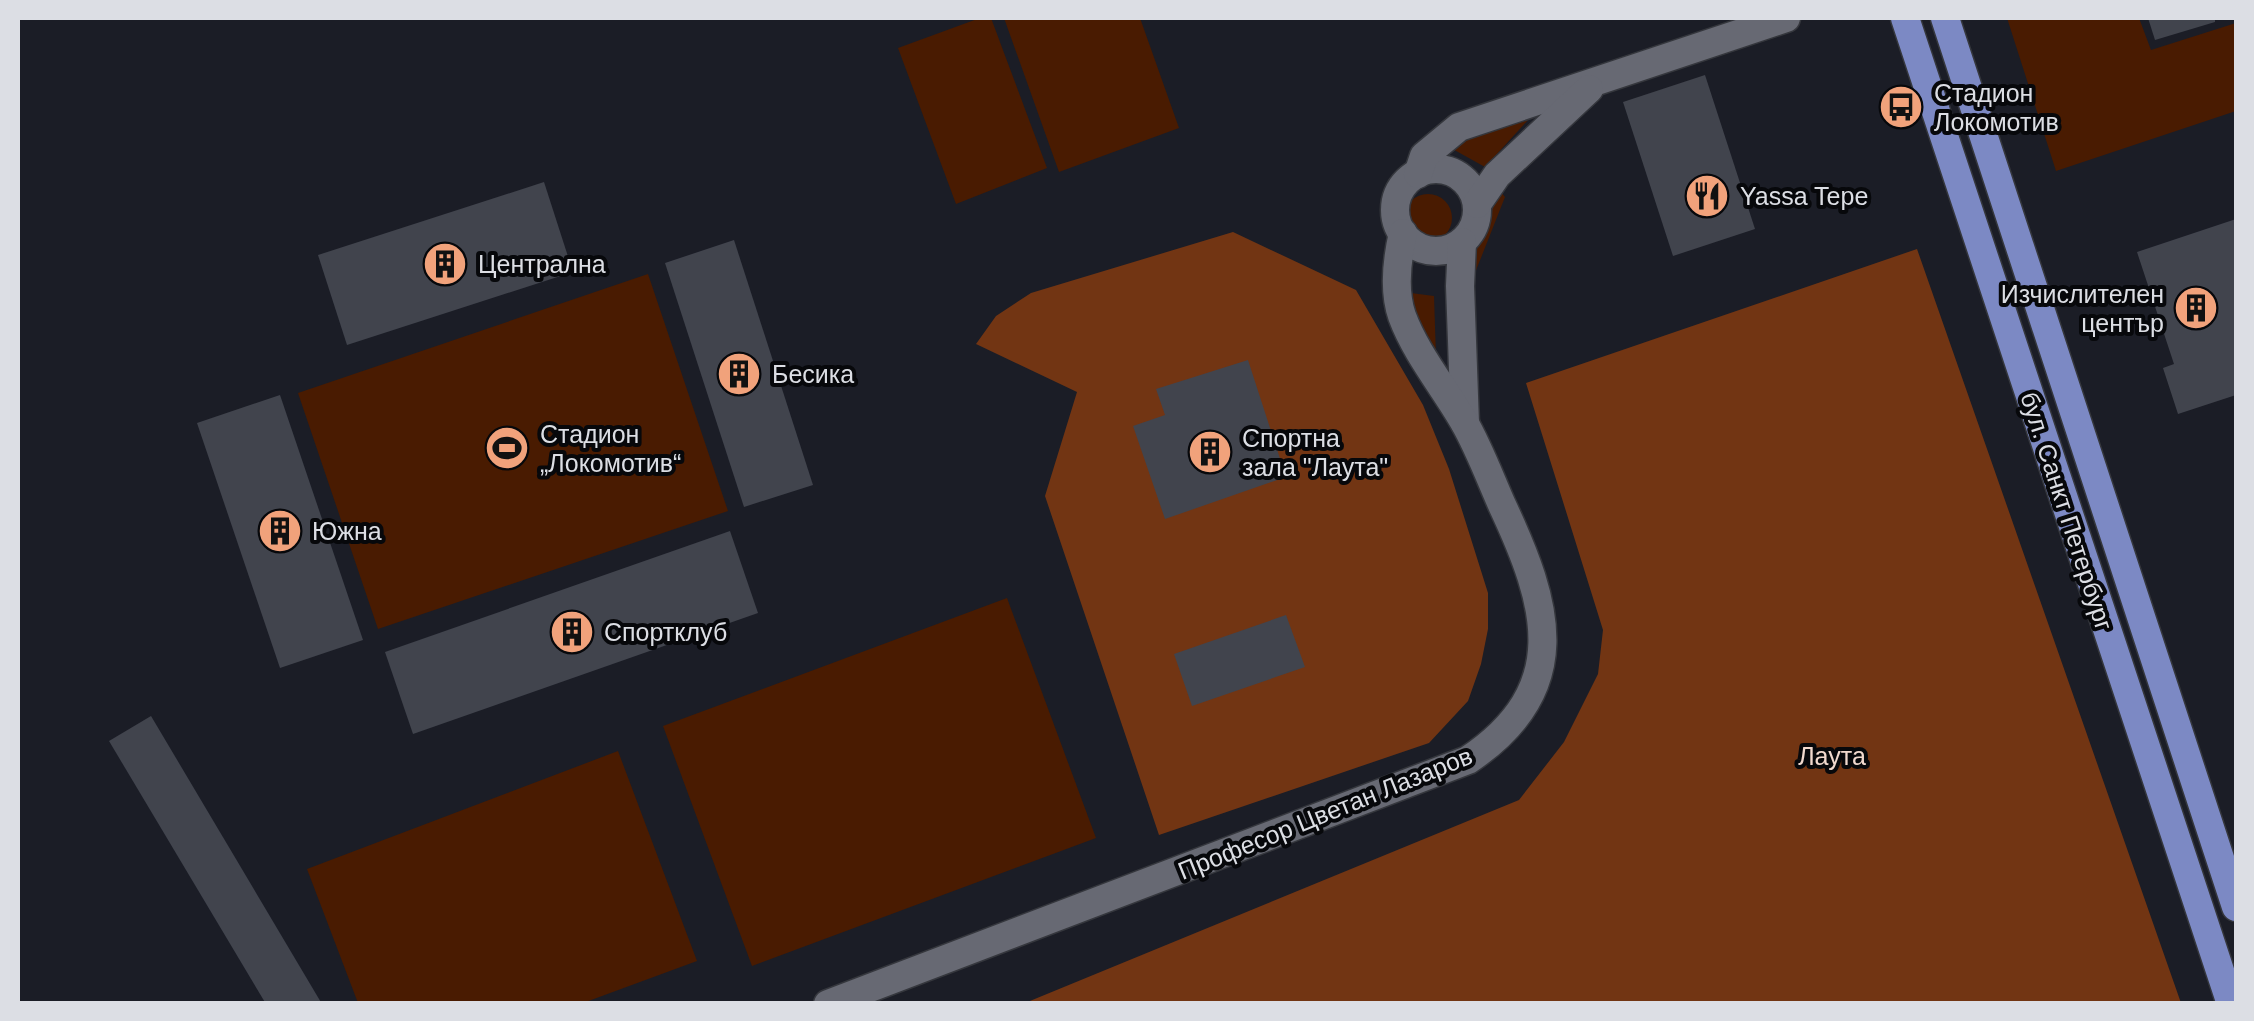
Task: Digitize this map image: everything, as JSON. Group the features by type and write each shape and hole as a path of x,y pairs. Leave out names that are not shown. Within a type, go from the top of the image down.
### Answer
{"main road":[{"name":"бул. Санкт Петербург","path":"1905,18 2231,1004"},
{"name":"бул. Санкт Петербург","path":"1945,18 2236,908"}],"street":[{"path":"1418,174 1424,156 1459,127 1786,18"},
{"path":"1477,204 1466,182 1455,174 1443,170 1418,174 1398,195 1397,219 1402,233 1420,248 1442,251 1462,242 1474,225 1477,204 1497,174 1594,84"},
{"name":"Професор Цветан Лазаров","path":"828,1004 1468,760 1498,740 1521,710 1538,675 1545,637 1538,593 1520,543 1465,425 1402,316 1397,273 1402,233"},
{"name":"Професор Цветан Лазаров","path":"1462,242 1465,425"}],"shaded area":[{"path":"980,18 991,18 1047,168 956,204 898,48"},
{"path":"1004,18 1140,18 1179,128 1059,172"},
{"path":"2007,18 2139,18 2151,50 2236,23 2236,111 2056,171"},
{"path":"1522,117 1529,119 1485,167 1449,147"},
{"path":"1501,192 1505,197 1473,278 1463,280 1480,228"},
{"path":"1428,194 1445,201 1452,218 1445,235 1428,242 1411,235 1404,218 1411,201"},
{"path":"648,274 728,511 378,629 298,393"},
{"path":"1403,292 1434,296 1436,357"},
{"path":"1007,598 1096,838 752,966 663,726"},
{"path":"618,751 697,961 583,1003 358,1003 307,869"}],"green space":[{"path":"1233,232 1356,290 1423,405 1449,469 1488,593 1488,629 1468,701 1429,743 1159,835 1045,496 1077,392 976,344 996,316 1031,293"},
{"name":"Лаута","path":"1917,249 2181,1003 1025,1003 1519,800 1564,742 1598,674 1603,630 1526,383"}],"building":[{"path":"2148,18 2215,18 2215,22 2155,40"},
{"path":"1705,75 1755,229 1673,256 1623,102"},
{"name":"Централна","path":"544,182 573,272 347,345 318,255"},
{"name":"Изчислителен център","path":"2236,219 2236,395 2178,414 2163,368 2174,364 2137,252"},
{"name":"Бесика","path":"734,240 813,485 744,507 665,263"},
{"name":"Спортна зала \"Лаута\"","path":"1248,360 1286,477 1165,519 1133,426 1165,415 1156,389"},
{"name":"Южна","path":"280,395 363,640 280,668 197,423"},
{"name":"Спортклуб","path":"730,531 758,613 413,734 385,652"},
{"path":"1286,615 1305,667 1192,706 1174,654"},
{"path":"151,716 322,1004 266,1004 109,741"}],"place":[{"name":"Стадион Локомотив","path":"1901,107"},
{"name":"Yassa Tepe","path":"1707,196"},
{"name":"Централна","path":"445,264"},
{"name":"Изчислителен център","path":"2196,308"},
{"name":"Бесика","path":"739,374"},
{"name":"Стадион „Локомотив“","path":"507,448"},
{"name":"Спортна зала \"Лаута\"","path":"1210,452"},
{"name":"Южна","path":"280,531"},
{"name":"Спортклуб","path":"572,632"}]}
